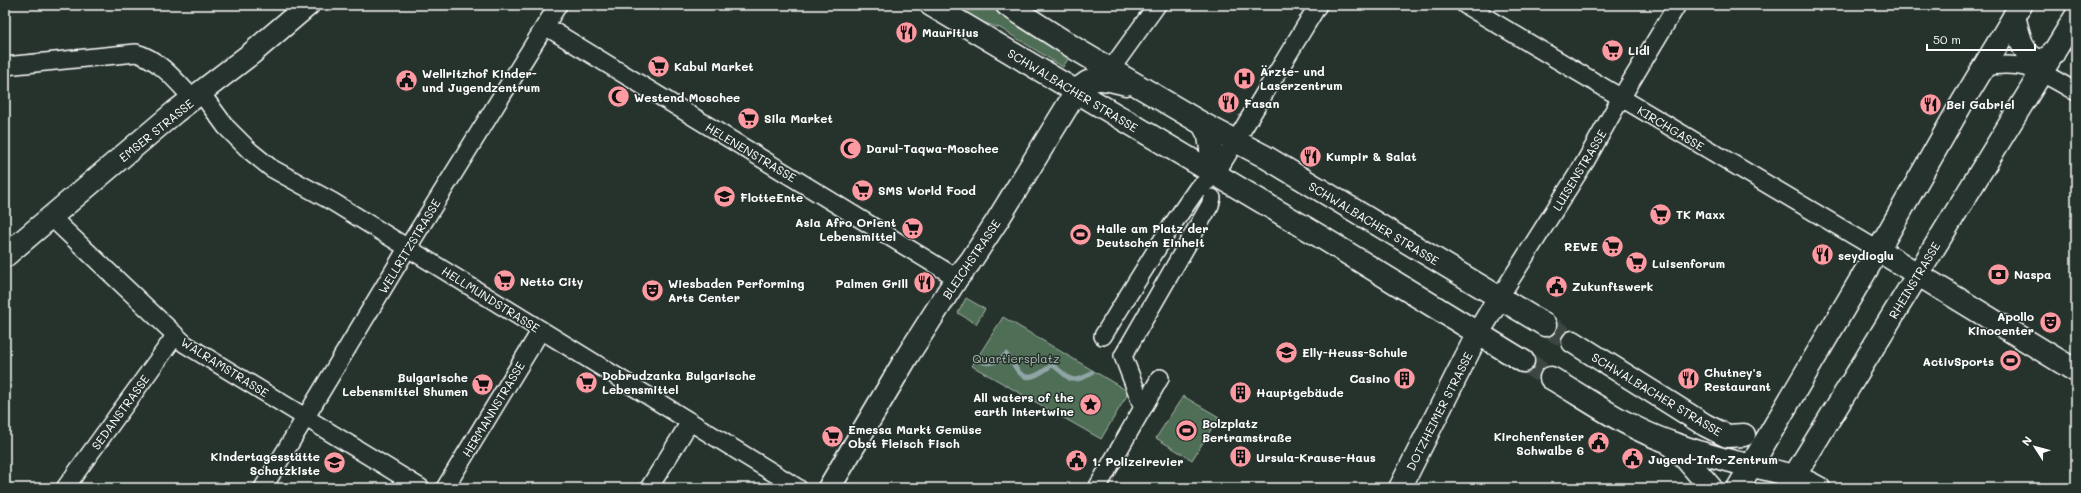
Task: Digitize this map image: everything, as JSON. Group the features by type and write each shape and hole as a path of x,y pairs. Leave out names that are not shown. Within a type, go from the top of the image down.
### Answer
{"main road":[{"name":"EMSER STRASSE","path":"5,256 197,96 252,53 308,5"},
{"name":"SCHWALBACHER STRASSE","path":"931,5 1321,237 1523,361"},
{"name":"SCHWALBACHER STRASSE","path":"1007,5 1203,124 1264,156 1545,325"},
{"path":"2018,11 2023,47 2034,59 2048,63"},
{"path":"1738,488 1752,466 1780,414 2018,11"},
{"name":"RHEINSTRASSE","path":"1791,482 2076,16"},
{"name":"BLEICHSTRASSE","path":"829,488 908,355 957,278 970,262 997,221 1076,92 1085,83 1095,79 1143,88"},
{"path":"1203,124 1209,136 1215,174"},
{"path":"1878,250 2076,371"},
{"name":"LUISENSTRASSE","path":"1478,333 1499,298"},
{"name":"DOTZHEIMER STRASSE","path":"1400,488 1478,333"},
{"name":"SCHWALBACHER STRASSE","path":"1573,342 1710,428 1727,436 1744,435"},
{"path":"1551,378 1623,420 1666,441 1702,453 1752,466 1791,482 1819,488"},
{"name":"SCHWALBACHER STRASSE","path":"1702,453 1730,443 1780,414"},
{"path":"1666,441 1687,460 1711,488"}],"street":[{"name":"WELLRITZSTRASSE","path":"263,488 408,247 558,5"},
{"path":"1111,69 1157,5"},
{"path":"1103,336 1168,231 1197,189 1215,174 1236,142 1318,5"},
{"name":"KIRCHGASSE","path":"1465,5 1878,250"},
{"name":"LUISENSTRASSE","path":"1499,298 1575,179 1621,98 1677,5"},
{"name":"HELENENSTRASSE","path":"545,26 957,278"},
{"name":"HELLMUNDSTRASSE","path":"5,66 136,53 150,59 161,66 197,96 231,132 265,164 408,247 798,488"},
{"path":"1984,67 2048,63 2076,92"},
{"path":"1143,408 1123,356 1210,205 1212,198"},
{"name":"WALRAMSTRASSE","path":"51,217 175,336 192,349 421,488"},
{"name":"HERMANNSTRASSE","path":"445,488 541,330"},
{"name":"SEDANSTRASSE","path":"65,488 175,336"},
{"path":"1097,488 1160,378"},
{"path":"649,488 690,422"}],"green space":[{"path":"946,5 993,5 1072,53 1063,67 1000,28 964,16"},
{"path":"966,298 985,309 976,324 958,313"},
{"name":"Quartiersplatz","path":"1003,317 1129,392 1101,439 972,366"},
{"name":"Bolzplatz Bertramstraße","path":"1183,396 1219,417 1192,460 1156,438"}],"waterway":[{"path":"976,360 984,363 992,363 996,362 1006,354 1019,372 1027,377 1036,375 1052,365 1066,376 1073,379 1085,377 1092,372"}],"tunnel":[{"path":"1545,325 1573,342"},
{"path":"1523,361 1551,378"}],"place":[{"name":"Mauritius","path":"907,32"},
{"name":"Lidl","path":"1612,50"},
{"name":"Kabul Market","path":"658,66"},
{"name":"Ärzte- und Laserzentrum","path":"1244,78"},
{"name":"Wellritzhof Kinder- und Jugendzentrum","path":"406,80"},
{"name":"Westend Moschee","path":"619,97"},
{"name":"Fasan","path":"1229,103"},
{"name":"Bei Gabriel","path":"1931,104"},
{"name":"Sila Market","path":"749,118"},
{"name":"Darul-Taqwa-Moschee","path":"850,148"},
{"name":"Kumpir & Salat","path":"1310,156"},
{"name":"SMS World Food","path":"862,190"},
{"name":"FlotteEnte","path":"725,197"},
{"name":"TK Maxx","path":"1661,214"},
{"name":"Asia Afro Orient Lebensmittel","path":"912,229"},
{"name":"Halle am Platz der Deutschen Einheit","path":"1081,235"},
{"name":"REWE","path":"1613,246"},
{"name":"seydioglu","path":"1822,255"},
{"name":"Luisenforum","path":"1636,263"},
{"name":"Naspa","path":"1999,274"},
{"name":"Netto City","path":"504,281"},
{"name":"Palmen Grill","path":"924,283"},
{"name":"Zukunftswerk","path":"1557,286"},
{"name":"Wiesbaden Performing Arts Center","path":"653,290"},
{"name":"Apollo Kinocenter","path":"2050,323"},
{"name":"Elly-Heuss-Schule","path":"1286,352"},
{"name":"ActivSports","path":"2010,361"},
{"name":"Casino","path":"1405,378"},
{"name":"Chutney's Restaurant","path":"1689,379"},
{"name":"Dobrudzanka Bulgarische Lebensmittel","path":"586,382"},
{"name":"Bulgarische Lebensmittel Shumen","path":"483,384"},
{"name":"Hauptgebäude","path":"1241,392"},
{"name":"All waters of the earth intertwine","path":"1090,404"},
{"name":"Bolzplatz Bertramstraße","path":"1186,430"},
{"name":"Emessa Markt Gemüse Obst Fleisch Fisch","path":"833,436"},
{"name":"Kirchenfenster Schwalbe 6","path":"1599,443"},
{"name":"Ursula-Krause-Haus","path":"1240,457"},
{"name":"Jugend-Info-Zentrum","path":"1632,459"},
{"name":"1. Polizeirevier","path":"1077,461"},
{"name":"Kindertagesstätte Schatzkiste","path":"335,463"}]}
